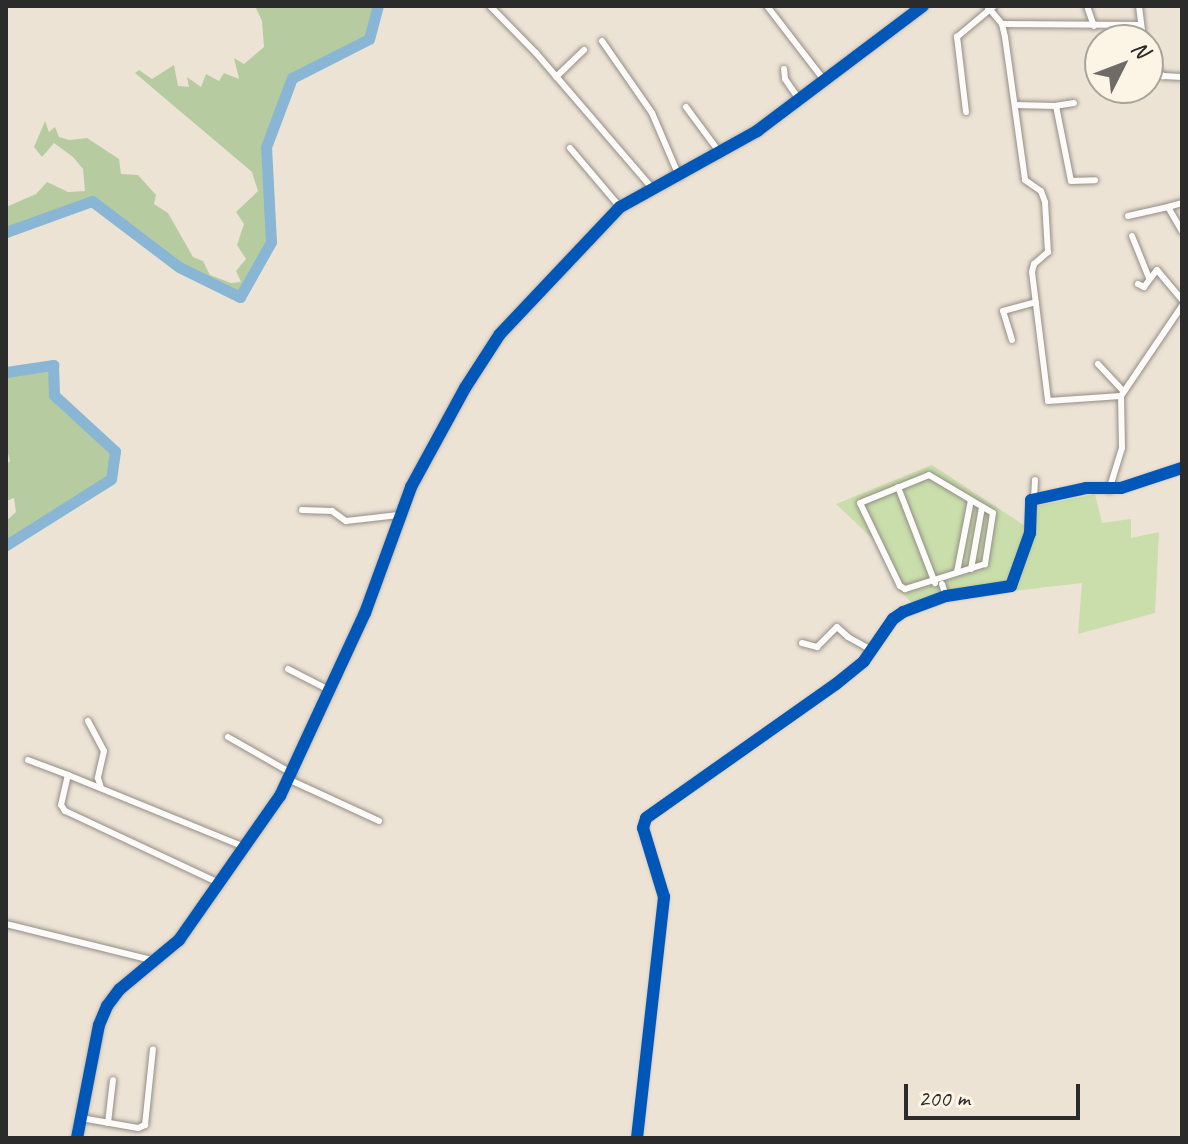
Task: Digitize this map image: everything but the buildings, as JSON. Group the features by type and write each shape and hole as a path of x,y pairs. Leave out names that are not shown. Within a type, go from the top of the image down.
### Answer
{"street":[{"path":"490,6 653,189"},
{"path":"767,6 824,80"},
{"path":"77,1138 103,1014 120,989 179,940 291,777 365,613 399,515 449,415 500,334 620,207 720,153 799,99 923,6"},
{"path":"966,112 957,37 990,7 1002,24 1025,180 1044,194 1047,255 1034,264 1032,272 1049,402 1122,393"},
{"path":"1002,24 1084,26"},
{"path":"602,41 652,113 679,176"},
{"path":"556,77 584,50"},
{"path":"784,69 785,79 799,99"},
{"path":"1015,105 1074,103"},
{"path":"1056,106 1071,181 1095,180"},
{"path":"686,107 720,153"},
{"path":"570,148 620,207"},
{"path":"1128,216 1182,203"},
{"path":"1168,207 1182,231"},
{"path":"1132,236 1149,278"},
{"path":"1109,490 1122,448 1122,393 1182,303 1157,270 1144,287 1138,284"},
{"path":"1012,340 1003,311 1036,302"},
{"path":"1098,364 1122,393"},
{"path":"637,1138 664,897 643,821 836,684 871,650 893,619 903,612 943,597 1011,586 1030,533 1028,504 1034,499 1086,488 1109,490 1182,468"},
{"path":"930,475 971,500 994,515 985,564 905,589 900,586 860,505 930,475"},
{"path":"1034,499 1035,480"},
{"path":"898,487 943,597"},
{"path":"957,572 971,500"},
{"path":"971,569 982,507"},
{"path":"302,510 332,511 346,521 399,515"},
{"path":"802,643 817,647 837,627 871,650"},
{"path":"288,669 331,691"},
{"path":"88,721 104,751 98,778 101,788"},
{"path":"228,737 291,777 379,821"},
{"path":"28,760 244,847"},
{"path":"68,775 61,805 65,811 219,883"},
{"path":"6,924 155,961"},
{"path":"81,1118 138,1128 145,1125 153,1049"},
{"path":"108,1123 113,1080"}],"green space":[{"path":"255,6 378,6 369,39 292,78 266,147 271,242 240,297 179,267 92,201 6,232 6,207 36,194 47,182 68,192 85,191 83,169 73,157 54,143 42,157 34,147 45,121 49,132 55,127 59,137 69,140 87,138 119,159 121,174 138,175 156,195 154,204 168,213 193,257 203,261 210,275 231,283 241,282 236,271 246,259 237,245 244,224 236,212 258,191 252,172 135,73 139,70 152,79 174,65 178,86 189,87 187,77 201,87 206,74 219,81 224,73 239,79 234,58 244,64 264,47 262,21"},
{"path":"53,365 54,390 115,451 111,479 6,545 6,521 16,512 14,498 6,501 6,464 10,461 6,446 6,372"},
{"path":"932,465 1036,533 1035,506 1095,494 1102,523 1131,519 1131,538 1159,532 1155,613 1078,634 1082,583 953,598 926,607 924,600 913,604 897,588 879,545 836,504"}],"waterway":[{"path":"6,232 92,201 179,267 240,297 271,242 266,147 292,78 369,39 378,6"},
{"path":"6,372 53,365 54,395 115,451 111,479 6,545"}],"cycle path":[{"path":"77,1138 99,1025 107,1006 120,989 179,940 280,796 365,613 411,487 465,388 500,334 620,207 757,131 923,6"},
{"path":"637,1138 664,897 643,828 646,818 836,684 864,661 893,619 903,612 946,596 1011,586 1030,533 1031,500 1086,488 1121,488 1182,468"}]}
